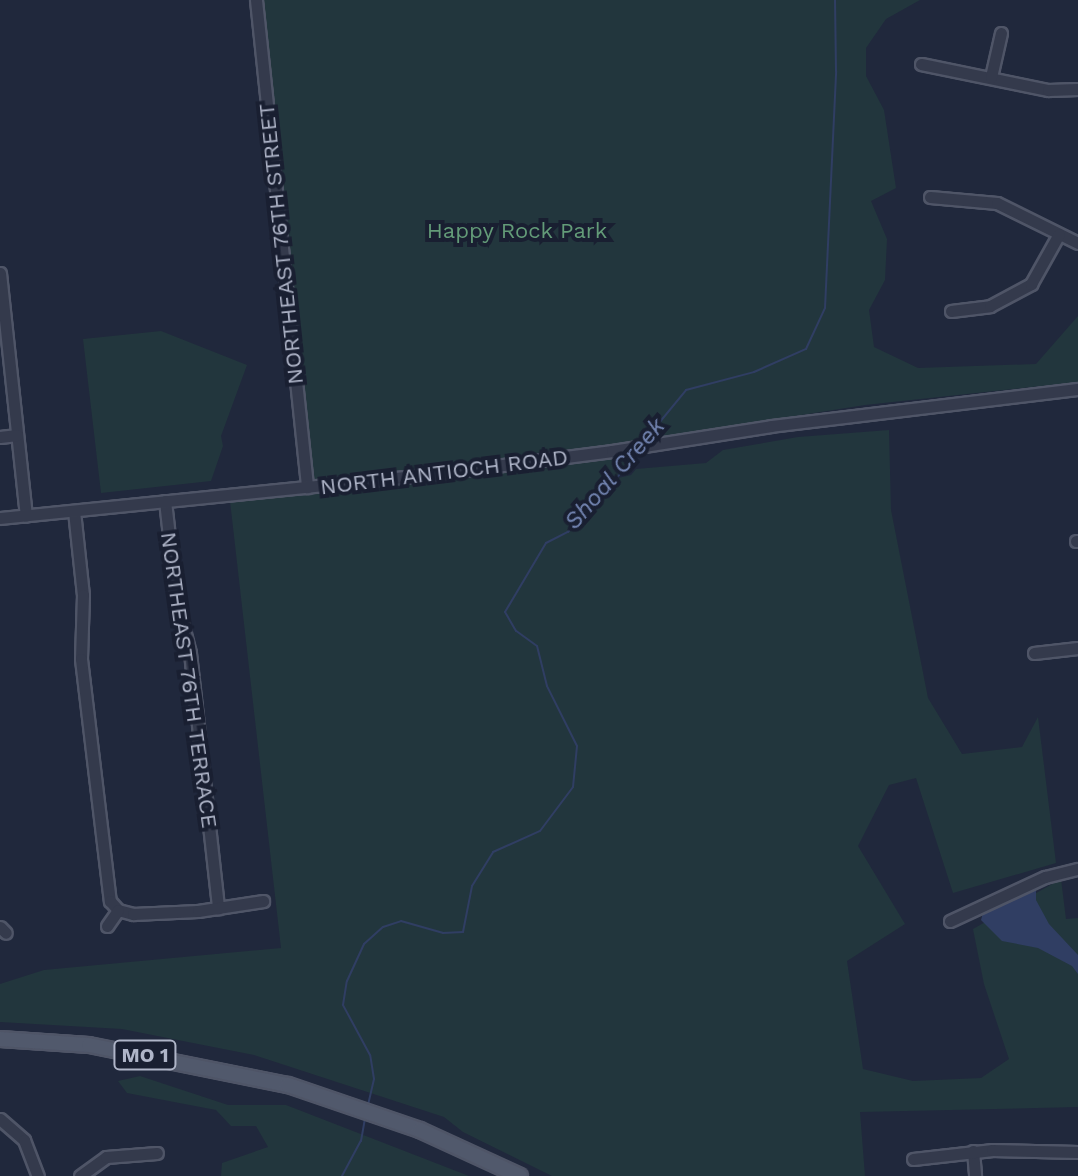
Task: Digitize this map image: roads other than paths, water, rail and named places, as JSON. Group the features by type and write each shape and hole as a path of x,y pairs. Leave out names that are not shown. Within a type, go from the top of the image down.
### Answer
{"main road":[{"name":"MO 1","path":"0,1039 89,1045 288,1085 420,1130 520,1176"}],"street":[{"name":"NORTHEAST 76TH STREET","path":"256,0 307,487"},
{"path":"991,77 1001,33"},
{"path":"921,64 1048,90 1078,89"},
{"path":"930,197 997,203 1078,243"},
{"path":"951,311 990,306 1031,284 1059,234"},
{"path":"0,273 3,330 26,516"},
{"path":"1008,297 1014,311"},
{"name":"NORTH ANTIOCH ROAD","path":"0,518 307,487 612,451 771,426 1078,389"},
{"path":"0,437 17,435"},
{"name":"NORTHEAST 76TH TERRACE","path":"165,501 176,598 190,653 218,908"},
{"path":"74,511 83,595 81,659 107,891 118,910 133,914 218,908 263,901"},
{"path":"1034,653 1078,648"},
{"path":"950,921 1045,877 1078,869"},
{"path":"107,926 118,910"},
{"path":"0,1119 24,1140 38,1176"},
{"path":"913,1159 1017,1149 1078,1152"},
{"path":"973,1151 975,1176"},
{"path":"80,1176 106,1157 157,1153"}],"water":[{"path":"1036,889 1036,900 1049,924 1078,955 1078,974 1072,966 1038,948 1002,941 981,920 983,913"}],"waterway":[{"name":"Shoal Creek","path":"645,440 686,390 754,372 806,349 825,308 836,71 835,0"},
{"name":"Shoal Creek","path":"368,1105 374,1079 370,1055 343,1005 347,981 364,944 383,927 401,921 443,933 463,932 472,886 493,852 540,831 573,787 577,746 547,686 537,646 516,631 505,612 546,543 568,532 611,486 636,452"},
{"name":"Shoal Creek","path":"342,1176 361,1141 365,1119"}],"park label":[{"name":"Happy Rock Park","path":"517,231"}]}
